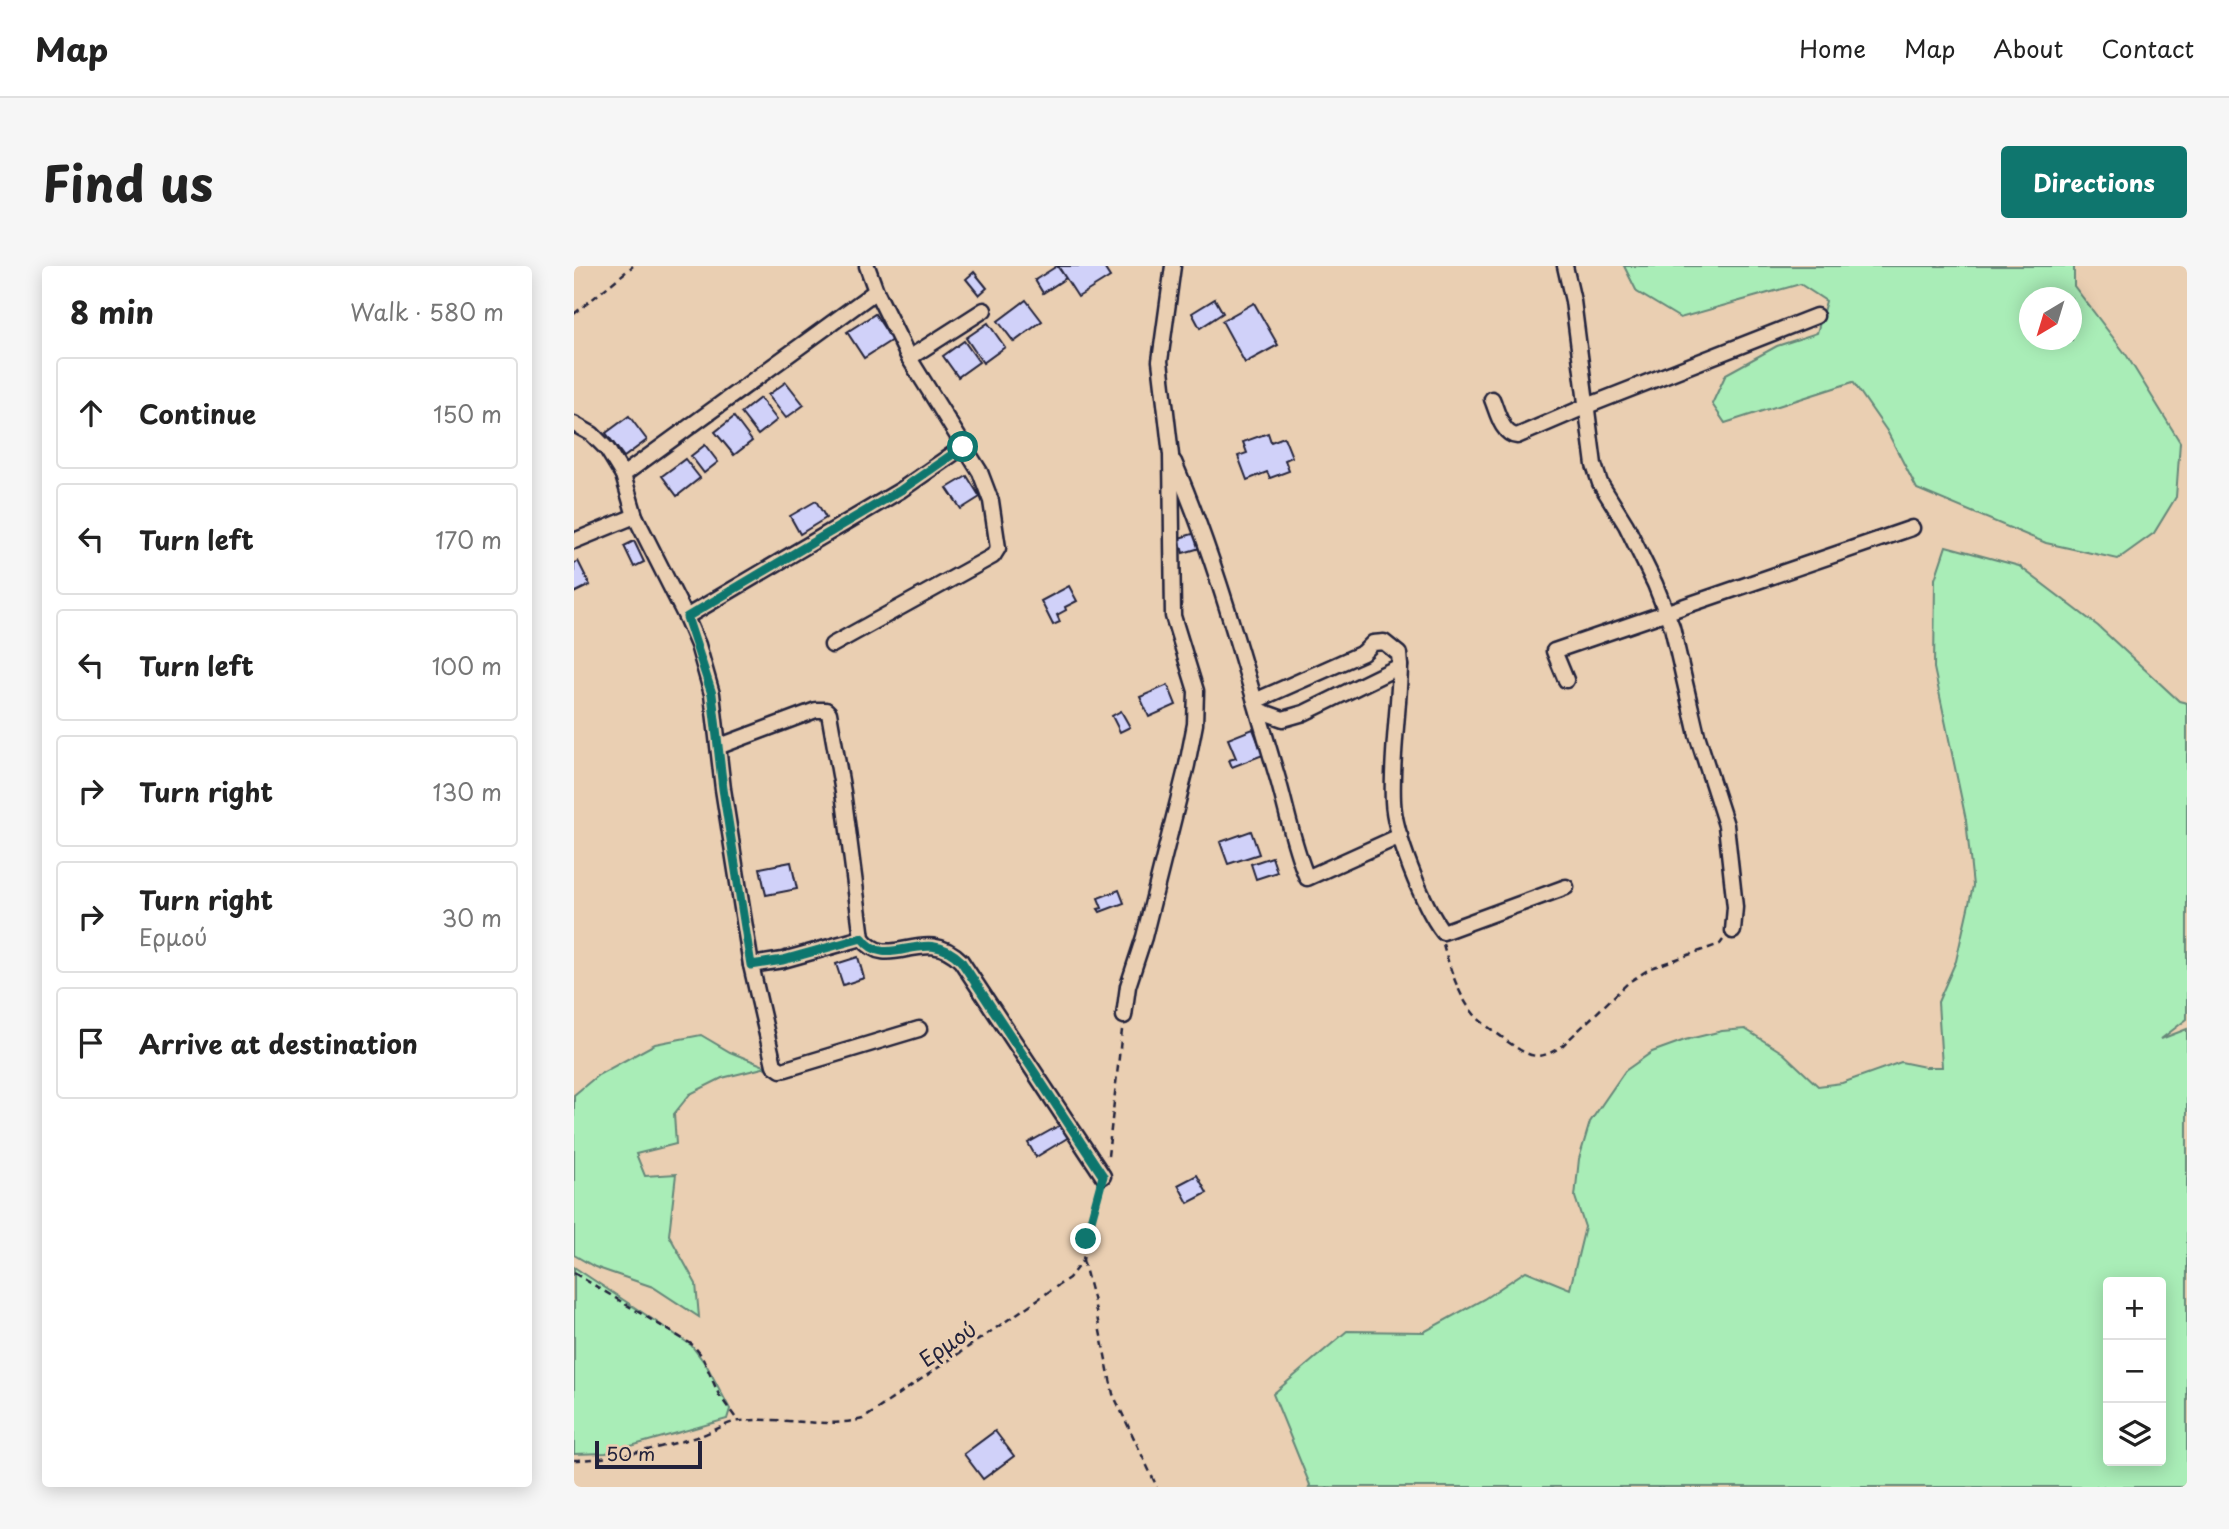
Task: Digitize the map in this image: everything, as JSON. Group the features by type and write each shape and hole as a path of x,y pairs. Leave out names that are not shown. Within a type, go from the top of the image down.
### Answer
{"street":[{"path":"832,645 993,556 998,545 991,501 979,472 909,358 876,291 867,266"},
{"path":"1565,266 1573,301 1594,465 1600,483 1626,525 1672,627 1697,735 1726,825 1735,907 1733,931"},
{"path":"1124,1016 1128,986 1144,937 1195,724 1196,691 1173,616 1171,455 1160,361 1171,268"},
{"path":"623,475 876,291"},
{"path":"909,358 984,310"},
{"path":"1492,399 1506,431 1517,436 1816,316"},
{"path":"574,424 592,433 607,449 623,475 635,516 687,617 712,694 723,789 751,965 772,1062 777,1068 786,1069 919,1029"},
{"path":"687,617 901,490 963,447"},
{"path":"1171,455 1195,512 1227,602 1295,852 1307,878 1401,836"},
{"path":"574,541 635,516"},
{"path":"1566,680 1554,651 1912,527"},
{"path":"1256,706 1363,653 1373,643 1384,642 1399,654 1400,666 1393,801 1396,825 1433,919 1443,932 1566,887"},
{"path":"1256,706 1283,719 1304,713 1400,666"},
{"path":"720,746 816,710 829,713 843,792 862,938 868,946 886,953 928,945 940,946 952,952 961,961 1103,1176"},
{"path":"751,965 783,960 862,938"}],"path":[{"path":"574,314 633,266"},
{"path":"1443,932 1451,969 1462,994 1479,1021 1527,1055 1538,1057 1550,1054 1562,1046 1629,982 1651,968 1720,944 1733,931"},
{"path":"1124,1016 1108,1155 1083,1260 1113,1394 1157,1487"},
{"name":"Ερμού","path":"574,1460 601,1459 687,1440 717,1431 737,1421 824,1425 863,1419 1069,1278 1083,1260"},
{"path":"574,1273 693,1345 702,1356 719,1395 737,1421"}],"green space":[{"path":"1624,266 2074,266 2075,287 2019,287 2019,350 2082,350 2082,297 2127,356 2180,442 2176,497 2154,533 2118,559 2046,543 1917,489 1887,431 1853,382 1725,423 1712,404 1726,374 1777,346 1817,333 1826,301 1800,284 1680,318 1637,292"},
{"path":"1946,546 2019,566 2098,626 2179,701 2187,703 2187,1019 2161,1039 2187,1029 2187,1487 1309,1487 1273,1394 1347,1331 1424,1332 1484,1299 1526,1271 1570,1289 1585,1227 1575,1197 1579,1159 1590,1122 1625,1071 1652,1052 1685,1040 1722,1031 1745,1029 1783,1053 1818,1086 1842,1083 1901,1062 1942,1067 1938,1002 1956,961 1973,886 1966,820 1934,668 1935,579"},
{"path":"701,1035 730,1052 767,1067 722,1078 690,1094 674,1114 676,1144 636,1154 645,1176 676,1174 669,1235 696,1284 699,1317 653,1287 595,1267 574,1255 574,1095 598,1075 655,1044"},
{"path":"574,1267 691,1345 707,1366 730,1409 727,1419 606,1453 574,1454"}],"building":[{"path":"1057,266 1066,278 1043,293 1035,280"},
{"path":"1058,266 1103,266 1110,277 1078,297"},
{"path":"974,272 987,288 979,295 966,279"},
{"path":"1215,299 1223,313 1200,328 1192,313"},
{"path":"1026,300 1042,321 1014,342 998,321"},
{"path":"1254,303 1278,345 1245,363 1222,321"},
{"path":"875,314 892,340 864,358 847,332"},
{"path":"988,323 1005,347 983,363 966,338"},
{"path":"964,341 979,362 958,377 943,356"},
{"path":"786,382 804,405 786,418 768,395"},
{"path":"760,398 777,420 758,435 741,413"},
{"path":"629,416 647,440 624,457 606,433"},
{"path":"734,417 752,441 734,455 715,432"},
{"path":"1268,433 1271,442 1284,437 1292,457 1285,460 1289,471 1270,478 1267,472 1247,480 1238,456 1247,453 1243,442"},
{"path":"705,445 718,462 704,473 691,456"},
{"path":"685,459 700,478 677,496 662,476"},
{"path":"967,476 980,497 961,509 947,488"},
{"path":"816,501 826,518 800,534 790,516"},
{"path":"1196,533 1200,548 1183,553 1179,538"},
{"path":"634,541 644,562 634,567 624,546"},
{"path":"578,561 590,585 574,593 574,563"},
{"path":"1069,586 1077,601 1057,615 1060,622 1053,625 1041,601"},
{"path":"1168,685 1176,705 1149,717 1140,697"},
{"path":"1121,711 1130,727 1120,732 1112,716"},
{"path":"1253,729 1263,755 1232,767 1229,760 1236,758 1228,739"},
{"path":"1251,831 1259,854 1228,864 1220,842"},
{"path":"1272,857 1277,872 1256,879 1251,864"},
{"path":"791,862 797,889 766,895 760,868"},
{"path":"1119,890 1124,903 1100,912 1098,909 1102,908 1098,898"},
{"path":"858,957 864,978 843,985 836,964"},
{"path":"1062,1124 1069,1137 1036,1157 1028,1143"},
{"path":"1197,1175 1207,1193 1188,1203 1178,1185"},
{"path":"995,1431 1014,1456 983,1479 964,1454"}],"route":[{"path":"963,447 901,490 687,617 712,694 723,789 751,965 783,960 862,938 868,946 886,953 928,945 940,946 952,952 961,961 1048,1090 1103,1176 1086,1239"}]}
